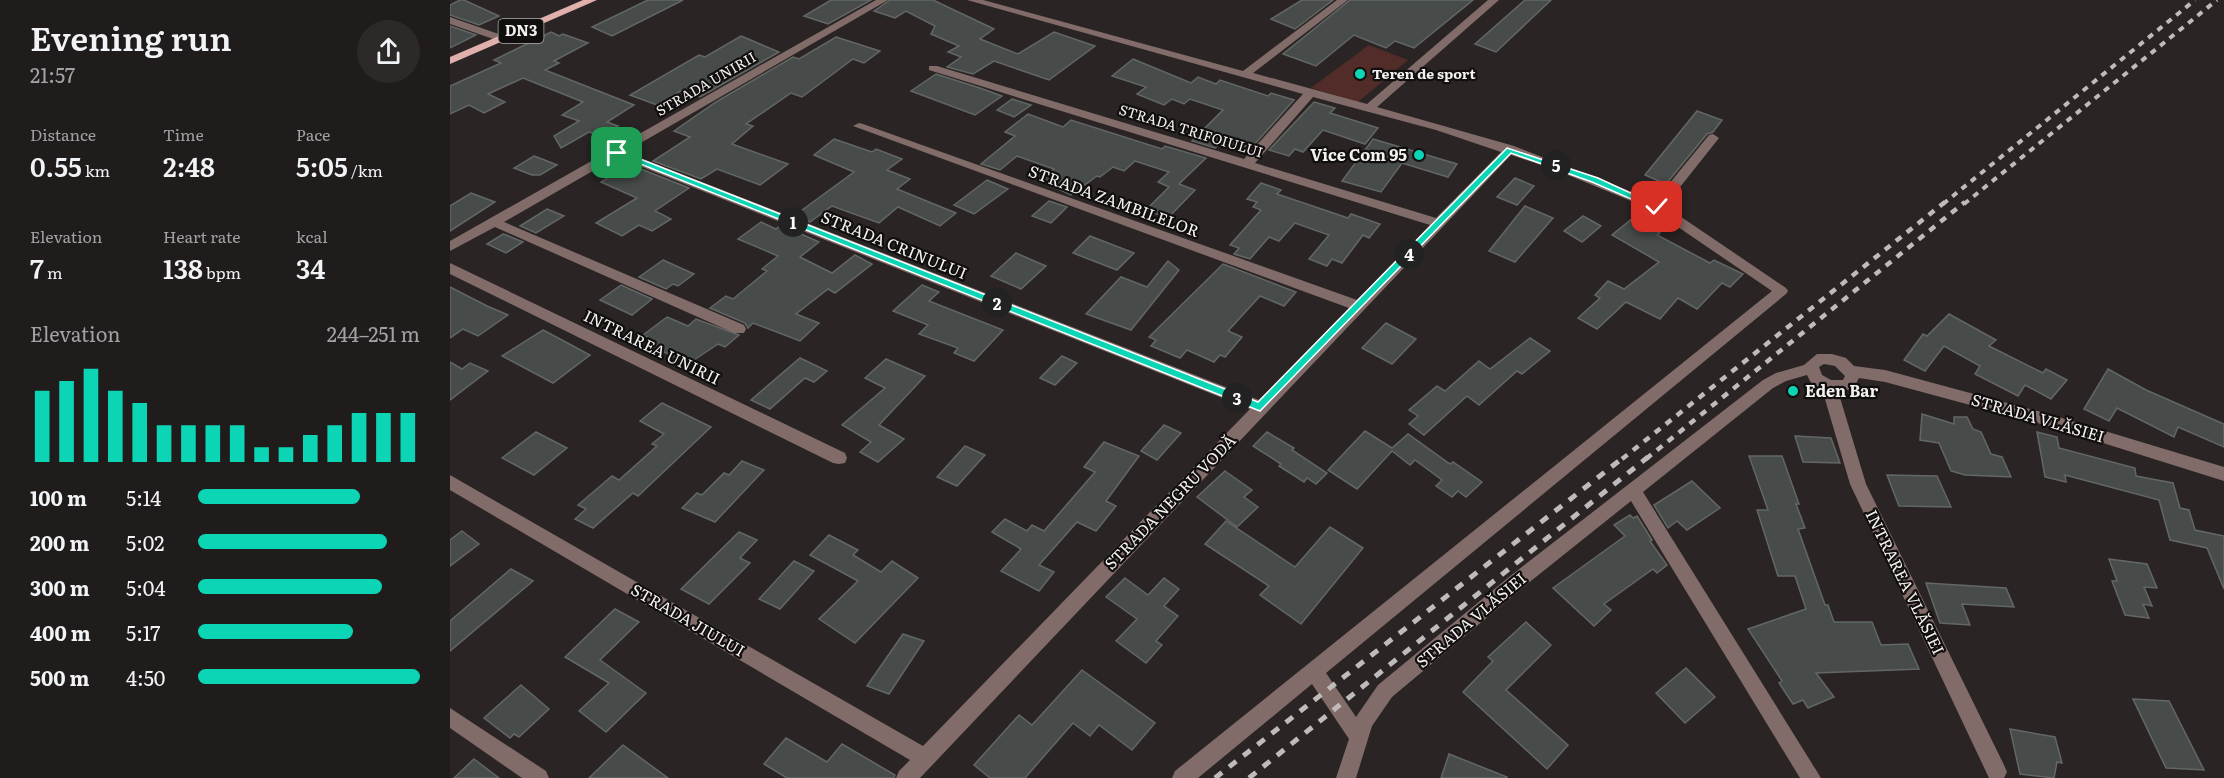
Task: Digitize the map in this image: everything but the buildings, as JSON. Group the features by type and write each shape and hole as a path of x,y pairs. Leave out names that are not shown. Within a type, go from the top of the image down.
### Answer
{"main road":[{"name":"DN3","path":"450,62 592,0"}],"street":[{"name":"STRADA UNIRII","path":"450,247 883,0"},
{"path":"972,0 1510,149 1606,184 1657,207 1781,291 1182,778"},
{"path":"1244,75 1343,0"},
{"path":"1368,109 1494,0"},
{"path":"450,20 503,39"},
{"name":"STRADA TRIFOIULUI","path":"933,68 1439,223"},
{"path":"1247,164 1310,93"},
{"name":"STRADA ZAMBILELOR","path":"859,126 1359,306"},
{"path":"1657,207 1713,138"},
{"name":"STRADA NEGRU VODĂ","path":"906,778 1510,149"},
{"name":"STRADA CRINULUI","path":"617,153 1260,407"},
{"path":"494,222 739,329"},
{"name":"INTRAREA UNIRII","path":"450,268 839,458"},
{"path":"1822,358 1835,360 1850,371 1852,376 1848,385 1829,386 1816,379 1810,369 1813,362 1822,358"},
{"name":"STRADA VLĂSIEI","path":"1346,778 1364,721 1385,692 1515,583 1768,384 1810,369"},
{"name":"STRADA VLĂSIEI","path":"1850,371 1884,376 2052,421 2224,474"},
{"name":"INTRAREA VLĂSIEI","path":"1829,386 1858,484 1997,772"},
{"name":"STRADA JIULUI","path":"450,482 925,758"},
{"path":"1634,491 1811,778"},
{"path":"1314,671 1358,736"},
{"path":"450,717 539,778"}],"shaded area":[{"name":"Teren de sport","path":"1369,45 1408,60 1358,102 1311,88"}],"railway":[{"path":"1943,204 2195,0"},
{"path":"1964,204 2217,0"},
{"path":"1622,459 1945,202"},
{"path":"1646,459 1965,202"},
{"path":"1215,778 1624,457"},
{"path":"1249,778 1648,457"}],"place":[{"name":"Teren de sport","path":"1360,74"},
{"name":"Vice Com 95","path":"1419,155"},
{"name":"Eden Bar","path":"1793,391"}],"route":[{"path":"617,153 1260,407 1510,149 1595,180 1657,207"}]}
